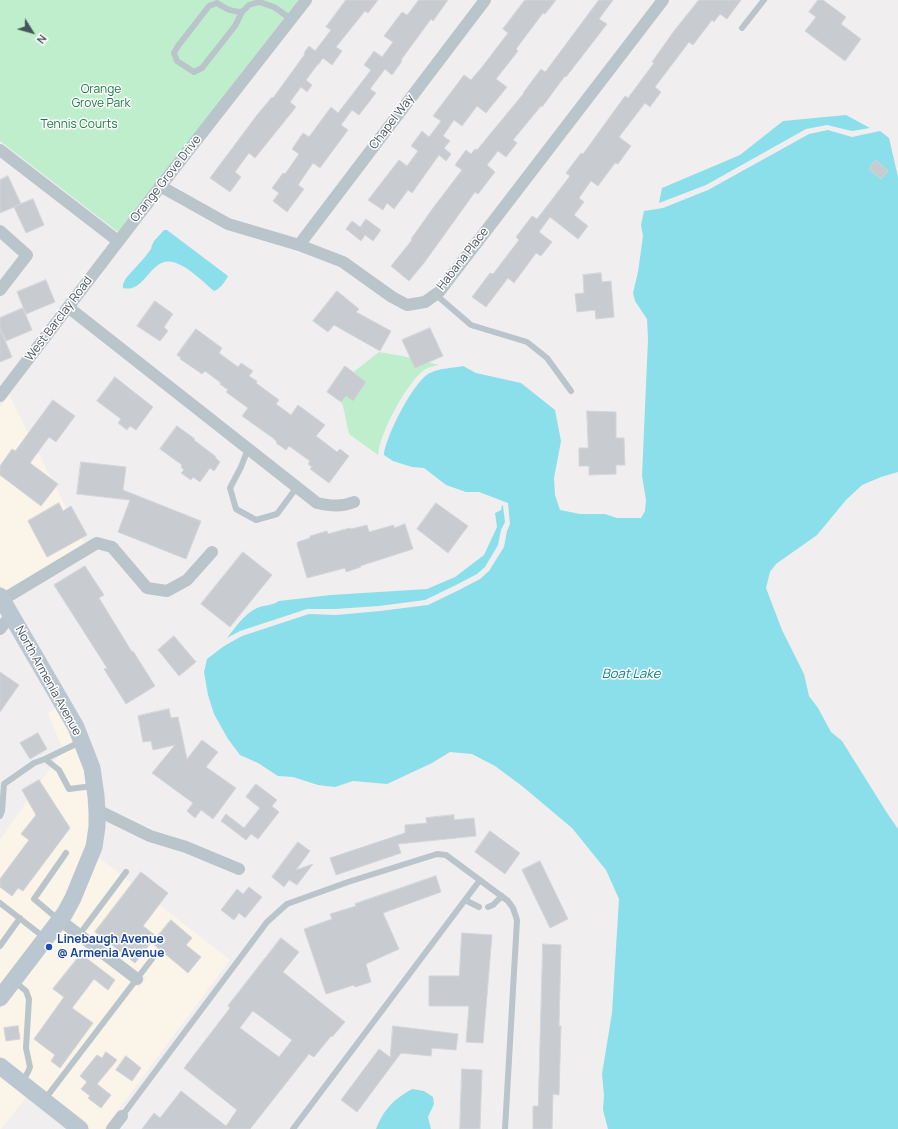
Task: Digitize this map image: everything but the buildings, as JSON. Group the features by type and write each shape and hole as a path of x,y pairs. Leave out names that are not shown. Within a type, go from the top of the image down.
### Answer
{"main road":[{"name":"North Armenia Avenue","path":"0,998 61,921 73,898 94,847 97,828 95,786 92,768 82,741 76,727 1,598"},
{"path":"0,1066 80,1129"}],"street":[{"name":"Orange Grove Drive","path":"118,241 306,0"},
{"name":"Chapel Way","path":"299,244 486,0"},
{"name":"Habana Place","path":"160,186 228,224 299,244 343,262 392,297 407,305 425,302 444,285 663,0"},
{"path":"0,150 118,241"},
{"path":"0,231 27,255 0,290"},
{"name":"West Barclay Road","path":"0,396 118,241"},
{"path":"68,307 317,503 332,506 345,505 354,502"},
{"path":"1,598 97,543 112,547 148,588 167,591 187,580 212,552"},
{"path":"0,629 11,615"},
{"path":"97,810 150,836 186,847 239,868"},
{"path":"61,921 137,979"},
{"path":"112,1129 122,1116"}],"lane":[{"path":"742,28 764,0"},
{"path":"242,12 233,12 218,3 209,6 178,46 174,53 177,61 194,72 202,68 235,26 242,12 249,5 259,2 274,8 291,19"},
{"path":"435,294 471,325 527,342 547,358 571,391"},
{"path":"248,449 230,488 236,509 256,520 277,514 297,487"},
{"path":"0,816 2,811 4,784 34,763 82,741"},
{"path":"45,759 60,770 69,789 95,786"},
{"path":"61,921 34,899 66,853"},
{"path":"122,1116 266,922 287,904 348,882 437,854 446,855 502,896 510,905 517,920 505,1129"},
{"path":"79,935 126,872"},
{"path":"292,1129 480,880"},
{"path":"488,907 493,905 502,896"},
{"path":"464,900 479,907"},
{"path":"0,903 46,939"},
{"path":"0,946 20,918"},
{"path":"44,1100 152,959"},
{"path":"14,981 26,991 29,999 26,1048 30,1067 21,1083"}],"shaded area":[{"path":"9,395 84,543 4,591 0,584 0,407"},
{"path":"57,707 70,729 86,769 90,814 88,845 67,895 55,917 0,987 0,840 63,750 48,713"},
{"path":"98,857 230,960 104,1129 89,1129 0,1058 0,1009 62,929 139,987 146,978 69,919"},
{"path":"0,1073 28,1095 1,1129 0,1129"}],"green space":[{"name":"Orange Grove Park","path":"0,0 298,0 118,232 0,141"},
{"path":"379,352 413,358 439,365 429,367 424,370 402,397 384,434 378,455 349,434 343,406 340,400 351,374"}],"water":[{"path":"846,115 870,128 852,131 827,125 806,129 706,185 659,203 662,188 740,155 783,121"},
{"name":"Boat Lake","path":"828,130 852,137 880,131 889,138 898,177 898,472 862,485 846,500 817,535 776,564 770,572 766,588 782,630 804,674 809,696 818,708 831,732 842,741 898,829 898,1129 608,1129 603,1110 604,1095 602,1074 612,1013 619,899 606,870 572,828 522,786 495,766 472,754 450,752 432,763 387,784 353,781 335,787 318,785 293,777 278,776 258,763 240,755 228,739 214,714 208,695 204,672 207,659 224,646 242,636 309,614 336,615 428,605 480,579 489,571 504,547 510,524 508,503 479,492 466,492 446,485 424,468 412,467 393,461 384,455 389,436 401,410 416,386 423,378 434,371 463,366 476,373 521,383 555,410 561,441 554,478 555,495 560,510 580,514 605,514 617,518 641,518 645,511 646,500 642,476 648,339 647,319 635,301 633,293 638,272 643,236 641,225 644,211 663,208 708,190 809,134"},
{"path":"164,230 167,230 228,276 224,283 214,291 186,268 176,263 167,261 154,268 137,285 131,288 123,288 126,278 145,257 151,249 154,241"},
{"path":"502,505 505,522 501,530 498,545 485,567 477,574 425,600 379,606 307,609 240,631 227,638 240,622 252,611 279,601 331,595 427,589 455,577 484,555 497,527 495,513 501,510"},
{"path":"412,1089 424,1091 433,1097 434,1104 428,1117 431,1129 376,1129 382,1116 390,1105"}],"place":[{"name":"Linebaugh Avenue @ Armenia Avenue","path":"49,947"}],"park label":[{"name":"Tennis Courts","path":"79,125"}]}
